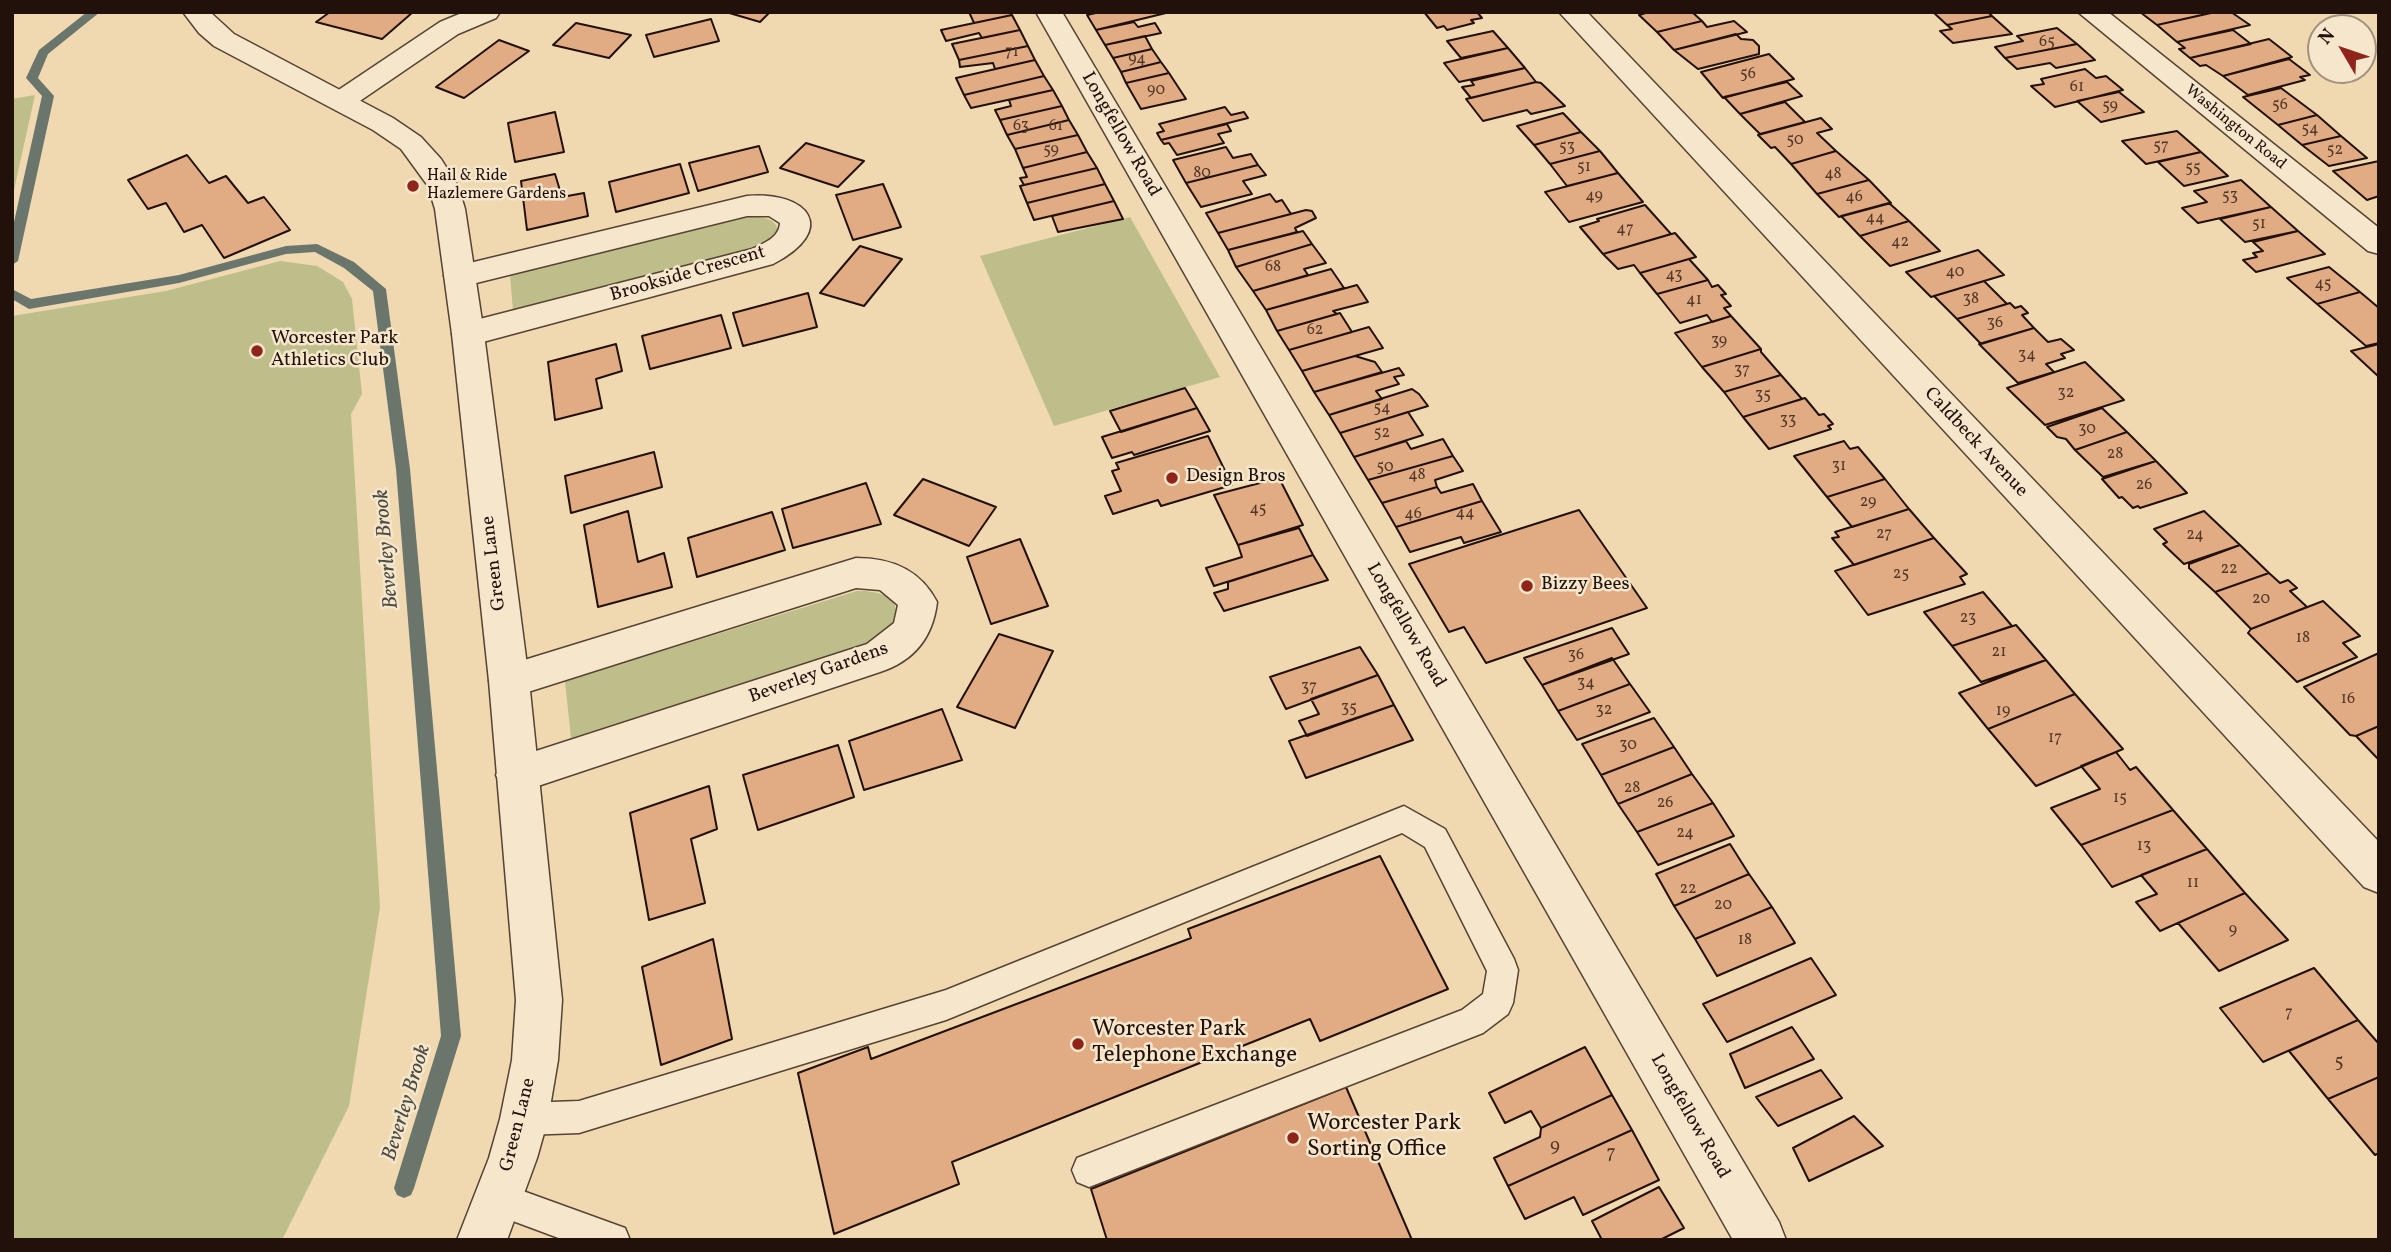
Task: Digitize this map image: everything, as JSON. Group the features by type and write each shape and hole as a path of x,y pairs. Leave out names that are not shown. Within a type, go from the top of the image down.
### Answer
{"street":[{"name":"Green Lane","path":"196,12 208,27 224,40 341,102 411,143 431,166 443,186 450,209 468,334 509,681 539,1000 535,1060 524,1119 482,1240"},
{"path":"341,102 449,28 487,12"},
{"name":"Longfellow Road","path":"1049,12 1760,1240"},
{"name":"Caldbeck Avenue","path":"1572,12 2379,873"},
{"name":"Washington Road","path":"2091,12 2379,244"},
{"name":"Brookside Crescent","path":"460,276 747,206 769,204 786,210 796,220 795,233 783,246 762,257 468,334"},
{"name":"Beverley Gardens","path":"509,681 856,573 884,573 905,584 918,602 916,623 903,642 880,656 517,775"}],"lane":[{"path":"524,1119 579,1117 946,1005 1404,819 1435,838 1503,970 1497,1003 1472,1022 1088,1170"},
{"path":"498,1199 613,1240"}],"green space":[{"path":"35,95 12,199 12,99"},
{"path":"748,217 772,221 778,234 757,250 513,311 510,275"},
{"path":"1130,217 1220,377 1054,426 980,256"},
{"path":"280,261 317,266 343,282 352,299 362,394 351,414 380,907 349,1106 282,1240 12,1240 12,316 166,291"},
{"path":"857,591 883,595 891,600 895,607 896,614 892,623 873,641 571,738 565,681"}],"building":[{"path":"330,12 413,12 382,39 316,22"},
{"path":"726,12 770,12 760,22"},
{"path":"969,12 1010,12 1012,15 974,23"},
{"path":"1100,12 1166,13 1096,30 1087,15"},
{"path":"1424,12 1477,12 1482,18 1471,20 1474,23 1447,30 1444,26 1437,28"},
{"path":"1649,12 1692,12 1702,21 1657,32 1639,15"},
{"path":"1933,12 1988,12 1992,16 1947,25"},
{"path":"2140,12 2210,12 2211,13 2157,25"},
{"path":"2215,12 2231,12 2250,25 2177,42 2157,25"},
{"path":"1012,15 1020,30 982,38 979,33 946,41 941,30"},
{"path":"1992,16 2012,34 1953,43 1940,31 1952,29 1947,25"},
{"path":"711,19 719,41 654,57 646,35"},
{"path":"1702,21 1707,27 1734,21 1747,32 1674,50 1657,32"},
{"path":"1134,22 1138,27 1155,23 1161,33 1105,45 1096,30"},
{"path":"576,23 631,35 609,58 553,45"},
{"path":"2057,28 2077,44 2005,58 1995,47 2023,41 2017,36"},
{"path":"1020,30 1028,46 959,60 952,44"},
{"path":"2233,30 2251,44 2190,58 2179,49 2185,48 2177,42"},
{"path":"1493,31 1508,48 1461,58 1447,41"},
{"path":"1736,34 1741,39 1753,40 1759,46 1759,54 1698,69 1674,50"},
{"path":"1145,36 1152,49 1113,58 1105,45"},
{"path":"2269,39 2292,57 2223,76 2206,65 2200,66 2190,58"},
{"path":"499,40 529,51 464,98 436,87"},
{"path":"2077,44 2095,60 2056,68 2050,63 2017,69 2005,58"},
{"path":"1028,46 1035,60 995,69 993,63 960,67 959,60"},
{"path":"1508,48 1525,68 1459,82 1444,63"},
{"path":"1152,49 1161,62 1121,72 1113,58"},
{"path":"1769,54 1794,79 1723,98 1701,72"},
{"path":"2289,59 2307,73 2307,76 2300,77 2305,80 2248,95 2223,76"},
{"path":"1035,60 1044,76 964,95 956,78"},
{"path":"1161,62 1169,73 1126,83 1121,72"},
{"path":"1525,68 1536,82 1471,98 1462,87 1474,85 1471,81"},
{"path":"2085,69 2096,78 2106,76 2123,90 2055,107 2031,86 2044,84 2041,79"},
{"path":"1169,73 1186,99 1141,109 1126,83"},
{"path":"1044,76 1053,90 971,108 964,95"},
{"path":"1787,82 1802,96 1740,114 1724,97"},
{"path":"1541,83 1565,106 1531,114 1527,110 1483,121 1466,99"},
{"path":"2281,88 2317,115 2278,125 2243,97"},
{"path":"1053,90 1062,106 1000,120 995,110 1011,106 1009,100"},
{"path":"2119,92 2144,112 2101,122 2077,101"},
{"path":"1785,102 1805,122 1760,134 1740,114"},
{"path":"1062,106 1069,120 1007,135 1000,120"},
{"path":"1225,107 1231,115 1244,112 1248,118 1161,140 1157,133 1164,131 1159,124"},
{"path":"555,112 564,152 515,162 508,123"},
{"path":"1563,113 1581,132 1534,145 1517,126"},
{"path":"2317,115 2341,136 2302,145 2278,125"},
{"path":"1821,118 1832,129 1817,133 1836,151 1791,164 1775,147 1771,148 1758,135"},
{"path":"1069,120 1078,135 1015,149 1007,135"},
{"path":"1227,124 1231,131 1218,134 1224,143 1177,155 1169,143 1164,144 1161,140"},
{"path":"2177,131 2201,152 2146,164 2122,141"},
{"path":"1581,132 1600,151 1550,164 1534,145"},
{"path":"1078,135 1087,152 1023,168 1015,149"},
{"path":"2341,136 2367,158 2329,166 2302,145"},
{"path":"806,143 864,161 838,187 780,168"},
{"path":"759,146 768,172 698,191 689,163"},
{"path":"1226,147 1233,158 1251,154 1258,165 1186,183 1173,160"},
{"path":"1600,151 1618,173 1567,186 1550,164"},
{"path":"1836,151 1869,180 1817,194 1791,164"},
{"path":"1087,152 1097,168 1024,185 1020,178 1027,177 1023,168"},
{"path":"2201,152 2228,176 2184,186 2158,162"},
{"path":"187,155 209,183 226,176 248,203 264,197 290,230 224,258 202,225 184,232 166,203 148,209 128,180"},
{"path":"2379,161 2379,196 2367,200 2333,171"},
{"path":"680,164 689,193 616,212 609,182"},
{"path":"1258,165 1266,175 1243,181 1252,194 1201,207 1186,183"},
{"path":"1097,168 1105,184 1027,203 1020,186"},
{"path":"1618,173 1643,202 1569,222 1545,192"},
{"path":"555,174 562,197 584,193 588,216 527,230 521,181"},
{"path":"1869,180 1891,203 1839,217 1817,194"},
{"path":"2241,180 2271,207 2198,223 2182,208 2207,202 2194,191"},
{"path":"883,184 901,227 853,240 836,195"},
{"path":"1105,184 1114,201 1034,220 1027,203"},
{"path":"1270,194 1276,202 1282,200 1291,214 1218,233 1206,213"},
{"path":"1114,201 1123,219 1058,232 1052,216"},
{"path":"1889,203 1909,221 1860,236 1841,216"},
{"path":"1645,205 1671,234 1603,254 1580,227 1599,221 1597,219"},
{"path":"2271,207 2298,231 2245,242 2220,219"},
{"path":"1306,210 1312,211 1316,218 1295,228 1297,232 1228,250 1218,233"},
{"path":"1909,221 1940,251 1890,266 1860,236"},
{"path":"1303,231 1312,244 1236,267 1228,250"},
{"path":"2298,231 2325,254 2256,272 2243,260 2257,257 2253,253 2263,251 2253,242"},
{"path":"1675,233 1696,257 1640,273 1634,265 1618,269 1603,254"},
{"path":"1312,244 1326,263 1304,269 1308,275 1253,291 1236,267"},
{"path":"860,246 902,259 864,306 820,293"},
{"path":"1978,250 2004,275 1931,297 1906,272"},
{"path":"1689,259 1708,280 1657,294 1640,273"},
{"path":"2329,267 2360,292 2317,304 2287,278"},
{"path":"1331,269 1344,288 1266,310 1253,291"},
{"path":"1708,280 1712,287 1718,285 1726,294 1721,295 1731,306 1724,308 1731,316 1712,322 1707,315 1680,323 1657,294"},
{"path":"1984,281 2007,304 1957,319 1934,296"},
{"path":"1357,285 1368,302 1277,331 1266,310"},
{"path":"2360,292 2379,308 2379,343 2366,346 2317,304"},
{"path":"808,293 817,327 743,346 733,313"},
{"path":"2010,303 2015,308 2021,306 2028,313 2022,315 2034,328 1981,344 1957,319"},
{"path":"1340,313 1352,332 1289,350 1277,331"},
{"path":"721,315 731,348 650,369 642,336"},
{"path":"1731,316 1761,349 1702,367 1675,333"},
{"path":"1369,327 1383,348 1302,371 1289,350"},
{"path":"2034,328 2048,342 2061,339 2074,350 2061,354 2065,358 2046,364 2054,372 2018,383 1979,344"},
{"path":"616,344 622,371 596,379 602,408 555,420 548,362"},
{"path":"2379,344 2379,377 2351,351"},
{"path":"1761,349 1781,375 1724,392 1702,367"},
{"path":"1355,356 1375,362 1382,372 1314,392 1302,371"},
{"path":"2085,362 2124,400 2045,425 2007,388"},
{"path":"1399,368 1404,375 1394,377 1399,384 1376,391 1382,399 1329,415 1314,392"},
{"path":"1781,375 1802,399 1743,417 1724,392"},
{"path":"1185,388 1197,408 1121,432 1110,411"},
{"path":"1412,389 1428,406 1340,433 1329,415"},
{"path":"1805,398 1819,415 1824,414 1833,424 1828,426 1831,429 1769,449 1743,417"},
{"path":"1197,408 1210,431 1134,455 1132,452 1112,458 1102,437"},
{"path":"2102,408 2127,432 2075,450 2066,439 2057,437 2047,427"},
{"path":"1408,412 1423,435 1354,457 1340,433"},
{"path":"2127,432 2156,461 2103,477 2075,450"},
{"name":"Design Bros","path":"1208,436 1232,485 1161,506 1158,500 1113,514 1105,496 1121,491 1112,471 1119,469 1116,463"},
{"path":"1443,439 1453,456 1368,480 1354,457 1406,441 1411,449"},
{"path":"1844,441 1850,449 1858,447 1885,479 1827,497 1794,456"},
{"path":"654,452 662,487 571,513 565,476"},
{"path":"1453,456 1463,471 1435,480 1437,487 1382,503 1368,480"},
{"path":"2156,461 2187,493 2133,508 2122,497 2119,498 2102,479"},
{"path":"1279,478 1303,525 1238,545 1214,495"},
{"path":"923,479 996,507 969,546 894,515"},
{"path":"1885,479 1909,509 1852,527 1827,497"},
{"path":"866,483 881,524 793,548 782,509"},
{"path":"1473,484 1482,501 1396,527 1382,503 1437,487 1441,493"},
{"path":"1482,501 1501,532 1464,543 1461,537 1410,552 1396,527"},
{"path":"1909,509 1934,538 1854,565 1832,538 1839,537 1835,532"},
{"name":"Bizzy Bees","path":"1579,510 1647,608 1486,663 1464,627 1449,632 1409,564"},
{"path":"628,511 638,562 664,553 672,587 598,607 584,525"},
{"path":"2204,511 2240,545 2184,564 2163,544 2167,542 2154,529"},
{"path":"772,512 785,550 697,577 688,538"},
{"path":"1299,528 1313,555 1214,586 1206,568 1242,557 1238,545"},
{"path":"1934,538 1967,574 1960,577 1965,584 1868,615 1835,571"},
{"path":"1020,539 1048,606 991,624 967,557"},
{"path":"2240,545 2269,573 2215,592 2189,568 2189,564"},
{"path":"1313,555 1328,580 1224,611 1214,593 1228,589 1228,582"},
{"path":"2269,573 2280,583 2288,580 2297,588 2290,591 2307,607 2251,629 2215,592"},
{"path":"1983,592 2012,626 1952,646 1924,612"},
{"path":"2323,601 2360,636 2343,643 2357,657 2297,682 2248,633 2251,629"},
{"path":"2016,625 2046,660 1981,682 1952,646"},
{"path":"1612,628 1629,654 1542,685 1524,658"},
{"path":"999,634 1053,651 1015,728 957,707"},
{"path":"1360,647 1378,675 1286,709 1270,677"},
{"path":"2379,653 2379,726 2356,736 2350,735 2304,687"},
{"path":"1612,658 1630,684 1558,711 1542,685"},
{"path":"2046,660 2075,694 1988,729 1959,693"},
{"path":"1378,675 1394,705 1307,736 1299,721 1319,714 1311,699"},
{"path":"1630,684 1650,712 1577,740 1558,711"},
{"path":"2075,694 2123,749 2036,786 1988,729"},
{"path":"1394,705 1413,740 1306,778 1289,741"},
{"path":"942,709 962,760 864,790 849,741"},
{"path":"1654,718 1674,747 1601,775 1582,744"},
{"path":"2379,726 2379,760 2356,736"},
{"path":"838,745 854,797 758,830 743,775"},
{"path":"1674,747 1692,774 1618,804 1601,775"},
{"path":"2116,752 2130,770 2136,767 2173,810 2081,845 2051,808 2100,789 2081,766"},
{"path":"1692,774 1713,803 1637,832 1618,804"},
{"path":"709,786 717,829 691,839 705,903 649,920 630,813"},
{"path":"1713,803 1734,836 1658,865 1637,832"},
{"path":"2173,810 2207,849 2112,887 2081,845"},
{"path":"1730,844 1749,874 1674,906 1656,874"},
{"path":"2207,849 2245,893 2160,931 2136,902 2157,894 2141,875"},
{"name":"Worcester Park Telephone Exchange","path":"1380,856 1448,989 1320,1041 1310,1019 952,1162 959,1184 834,1234 798,1073 868,1047 871,1059 1191,938 1188,929"},
{"path":"1749,874 1772,907 1695,939 1674,906"},
{"path":"2245,893 2288,940 2219,971 2178,923"},
{"path":"1772,907 1795,943 1717,976 1695,939"},
{"path":"713,939 732,1039 661,1065 642,967"},
{"path":"1811,958 1836,995 1727,1042 1703,1004"},
{"path":"2314,968 2358,1020 2263,1062 2220,1008"},
{"path":"2358,1020 2379,1044 2379,1077 2328,1099 2289,1051"},
{"path":"1792,1027 1814,1059 1745,1088 1730,1054"},
{"path":"1585,1047 1612,1095 1541,1128 1531,1111 1505,1123 1489,1093"},
{"path":"1821,1070 1842,1098 1778,1126 1756,1097"},
{"path":"2379,1077 2379,1153 2375,1155 2328,1099"},
{"name":"Worcester Park Sorting Office","path":"1346,1087 1412,1240 1107,1240 1091,1189"},
{"path":"1612,1095 1632,1130 1508,1186 1494,1158 1540,1137 1541,1128"},
{"path":"1854,1116 1883,1146 1809,1181 1793,1148"},
{"path":"1632,1130 1659,1180 1583,1215 1574,1197 1525,1219 1508,1186"},
{"path":"1659,1187 1684,1228 1660,1240 1602,1240 1592,1221"}],"waterway":[{"name":"Beverley Brook","path":"12,261 48,96 32,78 43,52 95,12"},
{"name":"Beverley Brook","path":"12,293 29,304 179,279 286,250 317,248 349,265 379,289 403,469 451,1036 404,1188"}],"place":[{"name":"Hail & Ride Hazlemere Gardens","path":"413,186"},
{"name":"Worcester Park Athletics Club","path":"257,351"},
{"name":"Design Bros","path":"1172,478"},
{"name":"Bizzy Bees","path":"1527,586"},
{"name":"Worcester Park Telephone Exchange","path":"1078,1044"},
{"name":"Worcester Park Sorting Office","path":"1293,1138"}]}
